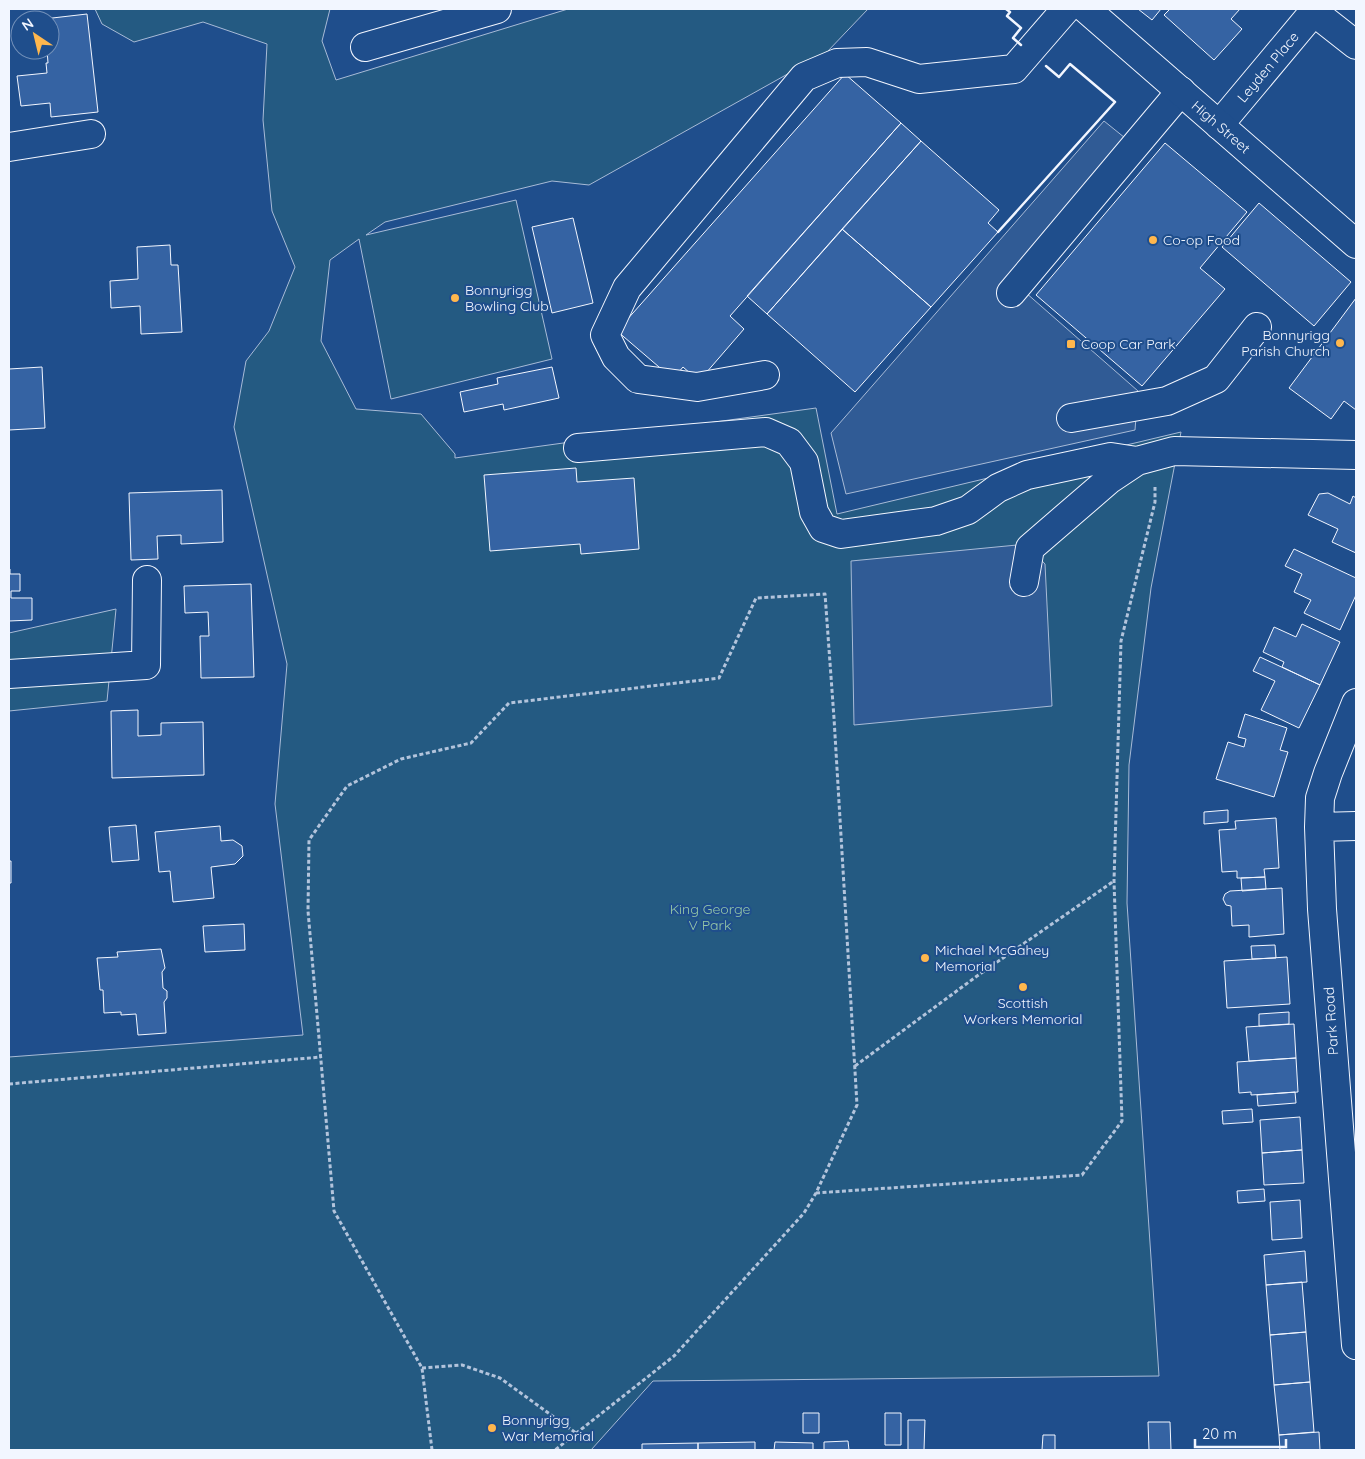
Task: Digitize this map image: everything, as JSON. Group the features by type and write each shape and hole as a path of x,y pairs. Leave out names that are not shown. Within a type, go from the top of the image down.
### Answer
{"street":[{"path":"365,47 497,9"},
{"path":"765,375 697,387 638,378 616,357 605,335 627,288 804,77 837,64 867,62 920,79 1014,69 1066,9"},
{"name":"High Street","path":"1086,9 1356,244"},
{"path":"1315,10 1356,46"},
{"name":"Leyden Place","path":"1219,125 1315,10"},
{"path":"1011,292 1181,92"},
{"path":"9,148 91,134"},
{"path":"1071,418 1167,401 1216,379 1257,327"},
{"path":"578,448 766,432 789,442 804,462 814,512 823,528 841,534 936,521 968,510 998,488 1027,475 1111,457 1146,458 1174,451 1356,455"},
{"path":"1024,582 1030,548 1110,479 1146,458"},
{"path":"9,674 146,666 147,580"},
{"name":"Park Road","path":"1356,703 1320,798 1319,827 1322,909 1356,1345"},
{"path":"1319,827 1356,826"}],"path":[{"path":"816,1193 1082,1175 1122,1121 1114,881 1121,641 1155,502 1146,458"},
{"path":"432,1450 422,1368 334,1211 308,911 309,840 347,786 401,759 471,743 509,703 720,678 756,598 825,594 857,1105 816,1193 804,1213 674,1356 554,1450"},
{"path":"854,1067 977,976 1114,881"},
{"path":"9,1084 321,1057"},
{"path":"422,1368 462,1365 500,1378 576,1433"}],"green space":[{"name":"King George V Park","path":"95,9 330,9 322,41 336,80 568,9 868,9 827,52 589,185 552,181 385,222 366,235 516,200 552,359 391,399 359,239 330,260 321,341 356,409 421,414 455,454 455,458 816,408 837,514 1181,432 1151,588 1129,765 1127,903 1159,1376 653,1381 591,1450 9,1450 9,1057 303,1035 275,804 287,664 234,427 246,361 269,331 295,267 272,211 263,120 267,44 203,22 134,42 102,24"},
{"path":"116,609 107,701 9,711 9,633"}],"shaded area":[{"path":"1104,121 1135,146 1017,285 1138,391 1135,430 846,494 831,433"},
{"path":"1017,545 1030,548 1045,564 1052,706 854,725 851,561"}],"building":[{"path":"1138,9 1161,9 1152,20"},
{"path":"1170,9 1240,9 1231,19 1242,29 1214,60 1164,15"},
{"path":"87,14 98,112 51,117 50,103 21,106 17,76 47,73 46,63 48,63 48,60 60,60 60,17"},
{"path":"845,74 901,123 730,316 744,329 699,381 683,367 673,379 617,331"},
{"path":"901,123 921,141 767,314 747,296"},
{"path":"921,141 999,210 988,223 998,232 931,307 842,229"},
{"name":"Co-op Food","path":"1165,143 1247,212 1200,268 1225,289 1142,386 1036,295"},
{"path":"1259,203 1351,282 1314,326 1222,247"},
{"path":"573,218 593,303 552,313 532,227"},
{"path":"842,229 931,307 855,392 767,314"},
{"path":"170,245 171,265 178,265 182,332 141,334 140,306 111,308 110,281 138,279 137,247"},
{"name":"Bonnyrigg Parish Church","path":"1356,298 1356,410 1344,401 1331,419 1289,388"},
{"path":"42,367 45,428 9,430 9,369"},
{"path":"552,367 559,398 504,410 503,404 464,412 460,392 498,384 497,378"},
{"path":"576,468 577,482 634,478 639,549 581,554 580,544 490,551 484,475"},
{"path":"222,490 223,542 181,544 181,535 157,536 158,559 131,560 129,493"},
{"path":"1328,493 1350,504 1353,496 1356,498 1356,553 1332,542 1338,529 1308,515 1319,494"},
{"path":"1294,549 1356,578 1356,595 1340,630 1304,613 1311,600 1294,592 1302,574 1285,566"},
{"path":"9,569 10,574 20,574 20,591 11,591 11,598 32,598 32,620 9,621"},
{"path":"251,584 254,677 201,678 200,636 209,636 208,612 185,613 184,586"},
{"path":"1302,624 1340,642 1320,685 1282,667 1284,662 1263,652 1274,627 1296,637"},
{"path":"1260,657 1320,685 1299,728 1261,710 1275,681 1253,671"},
{"path":"138,710 138,736 161,735 161,723 203,722 204,775 112,778 111,711"},
{"path":"1245,714 1287,728 1280,750 1288,752 1274,797 1216,779 1228,742 1244,747 1246,739 1238,737"},
{"path":"1228,810 1228,822 1204,824 1204,812"},
{"path":"1276,818 1279,868 1264,869 1265,877 1237,878 1237,871 1222,872 1219,830 1236,829 1235,821"},
{"path":"136,825 139,860 112,862 109,827"},
{"path":"220,826 221,841 233,840 242,846 243,856 235,864 211,867 214,898 173,902 170,871 159,872 155,832"},
{"path":"9,861 11,861 11,883 9,883"},
{"path":"1265,877 1266,889 1242,891 1241,878"},
{"path":"1282,888 1284,934 1249,937 1249,925 1232,926 1231,906 1226,905 1223,899 1225,894 1230,891"},
{"path":"244,924 245,950 205,952 203,926"},
{"path":"1275,945 1276,958 1252,959 1251,946"},
{"path":"161,949 165,968 162,972 163,988 167,991 167,998 164,1002 166,1033 138,1035 136,1014 121,1015 121,1012 104,1013 103,990 100,990 97,958 118,957 117,952"},
{"path":"1287,957 1290,1004 1227,1008 1224,961"},
{"path":"1289,1012 1289,1024 1259,1026 1259,1014"},
{"path":"1294,1024 1296,1058 1249,1061 1246,1027"},
{"path":"1296,1058 1298,1092 1251,1095 1251,1092 1239,1093 1237,1062"},
{"path":"1295,1092 1296,1103 1258,1106 1257,1095"},
{"path":"1252,1109 1253,1122 1223,1124 1222,1111"},
{"path":"1300,1117 1302,1150 1262,1153 1260,1120"},
{"path":"1302,1150 1304,1183 1264,1185 1262,1153"},
{"path":"1264,1189 1265,1201 1238,1203 1237,1191"},
{"path":"1300,1200 1302,1238 1272,1240 1270,1202"},
{"path":"1305,1251 1307,1282 1266,1285 1264,1255"},
{"path":"1302,1282 1306,1332 1270,1335 1266,1285"},
{"path":"1306,1332 1310,1382 1274,1385 1270,1335"},
{"path":"1310,1382 1314,1432 1279,1435 1274,1385"},
{"path":"803,1413 819,1413 819,1433 803,1433"},
{"path":"885,1413 901,1413 901,1445 885,1445"},
{"path":"908,1420 925,1420 924,1450 908,1450"},
{"path":"1148,1422 1170,1422 1171,1450 1149,1450"},
{"path":"1319,1432 1320,1450 1280,1450 1279,1435"},
{"path":"1043,1435 1055,1435 1055,1450 1042,1450"},
{"path":"848,1441 849,1450 824,1450 824,1442"},
{"path":"755,1442 755,1450 698,1450 698,1443"},
{"path":"775,1442 813,1443 813,1450 774,1450"},
{"path":"698,1443 698,1450 642,1450 642,1444"}],"wall":[{"path":"1006,9 1010,12 1007,16 1021,28 1013,38 1021,45"},
{"path":"998,232 1115,102 1070,64 1059,77 1046,66"}],"place":[{"name":"Co-op Food","path":"1153,240"},
{"name":"Bonnyrigg Bowling Club","path":"455,298"},
{"name":"Bonnyrigg Parish Church","path":"1340,343"},
{"name":"Coop Car Park","path":"1071,344"},
{"name":"Michael McGahey Memorial","path":"925,958"},
{"name":"Scottish Workers Memorial","path":"1023,987"},
{"name":"Bonnyrigg War Memorial","path":"492,1428"}]}
